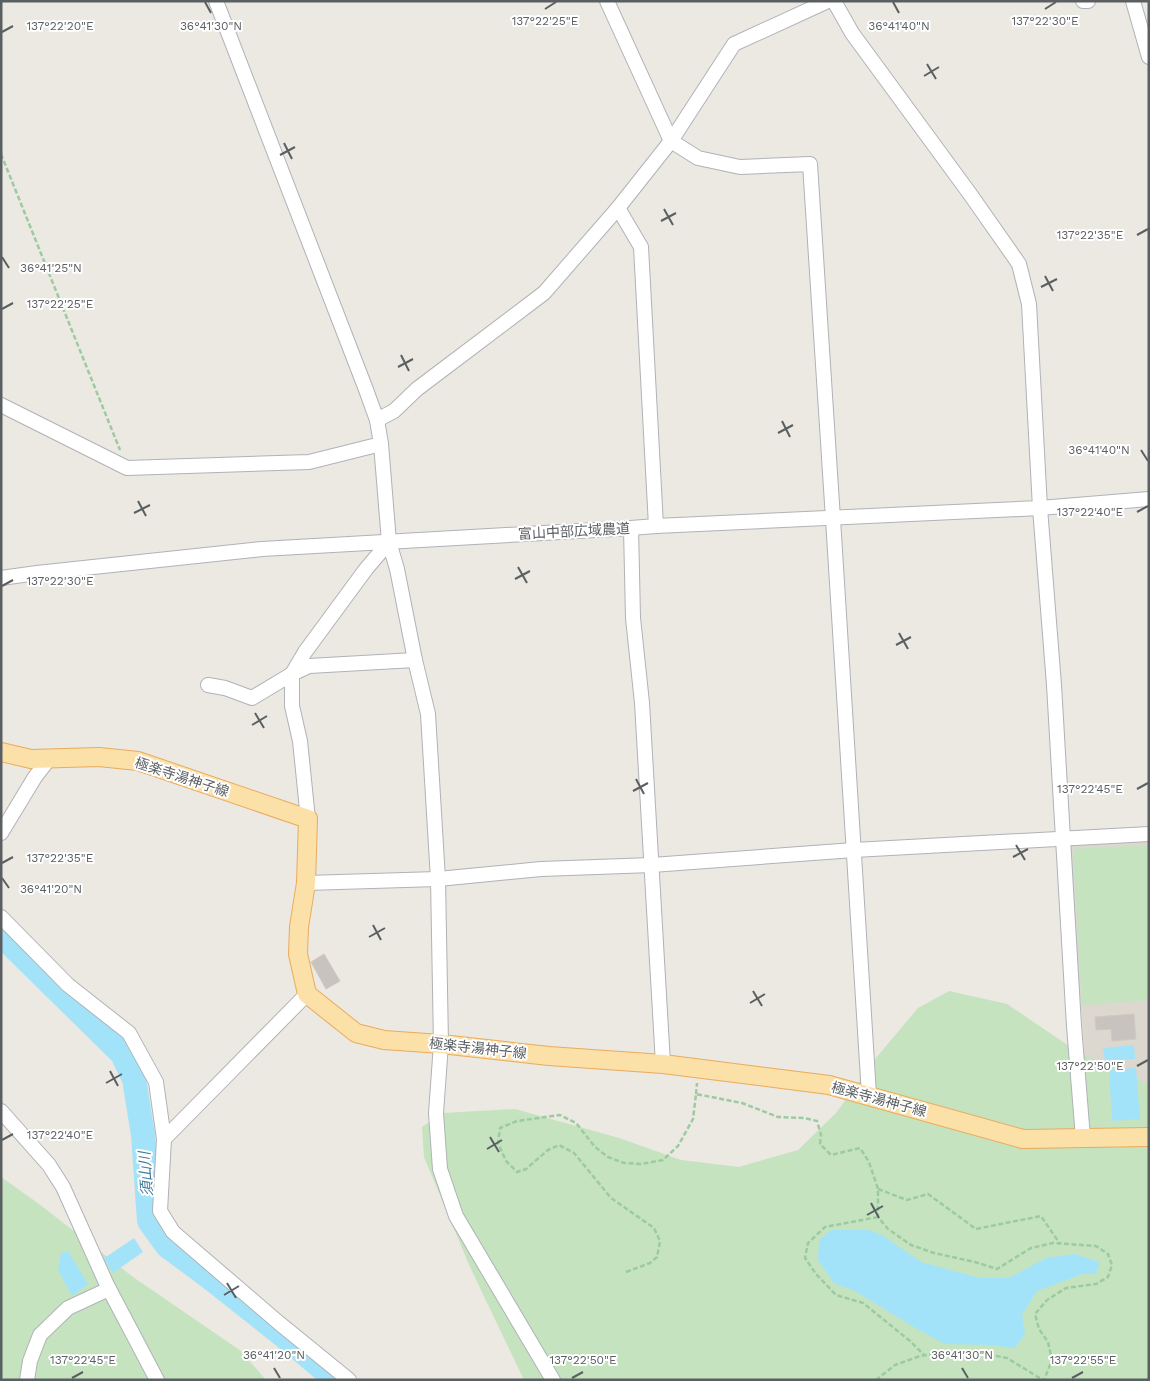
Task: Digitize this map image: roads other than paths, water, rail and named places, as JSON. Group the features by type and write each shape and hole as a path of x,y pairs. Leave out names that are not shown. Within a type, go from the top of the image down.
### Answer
{"main road":[{"name":"極楽寺湯神子線","path":"1,752 31,759 99,757 138,760 308,819"},
{"path":"307,994 298,954 299,928 306,883 308,819"},
{"name":"極楽寺湯神子線","path":"307,994 356,1032 384,1040 441,1044 549,1056 663,1064 829,1085 1024,1139 1149,1137"}],"street":[{"path":"216,1 377,420 381,444 389,542 428,714 438,879 441,1044 436,1113 440,1169 456,1216 553,1380"},
{"path":"607,1 671,141 698,158 740,166 810,164 868,1095"},
{"path":"377,420 394,411 417,389 544,293 618,208 671,141 734,44 828,1"},
{"path":"834,1 852,33 1019,264 1029,304 1040,508 1054,685 1074,1026 1083,1138"},
{"path":"1083,1 1088,1"},
{"path":"1133,1 1149,57"},
{"path":"618,208 641,247 656,526"},
{"path":"1,406 127,468 309,462 381,444"},
{"name":"富山中部広域農道","path":"1,578 37,572 262,548 656,526 1040,508 1149,499"},
{"path":"631,528 634,618 642,703 663,1064"},
{"path":"308,819 300,741 292,706 292,674 305,652 366,569 389,542"},
{"path":"208,685 225,688 252,698 309,666 415,660"},
{"path":"1,833 35,777 49,759"},
{"path":"306,883 438,879 541,869 652,865 854,850 1149,834"},
{"path":"1,917 68,985 128,1033 156,1082 164,1139 160,1210 173,1232 349,1380"},
{"path":"164,1139 307,994"},
{"path":"1,1111 50,1165 63,1187 109,1289 157,1380"},
{"path":"27,1380 30,1360 40,1335 68,1308 109,1289"}],"water":[{"path":"1134,1045 1135,1059 1105,1061 1103,1048"},
{"path":"1136,1068 1140,1119 1112,1121 1109,1070"},
{"path":"831,1230 868,1230 882,1235 921,1262 980,1278 1009,1278 1046,1258 1074,1254 1100,1262 1096,1274 1085,1273 1037,1291 1022,1315 1025,1334 1015,1348 990,1345 945,1344 855,1291 834,1283 818,1260 819,1240"},
{"path":"134,1238 143,1252 113,1273 103,1259"},
{"path":"68,1251 88,1284 72,1296 58,1270 61,1253"}],"waterway":[{"name":"須山川","path":"1,935 122,1054 134,1079 143,1135 149,1221 167,1246 281,1334 336,1380"}]}
